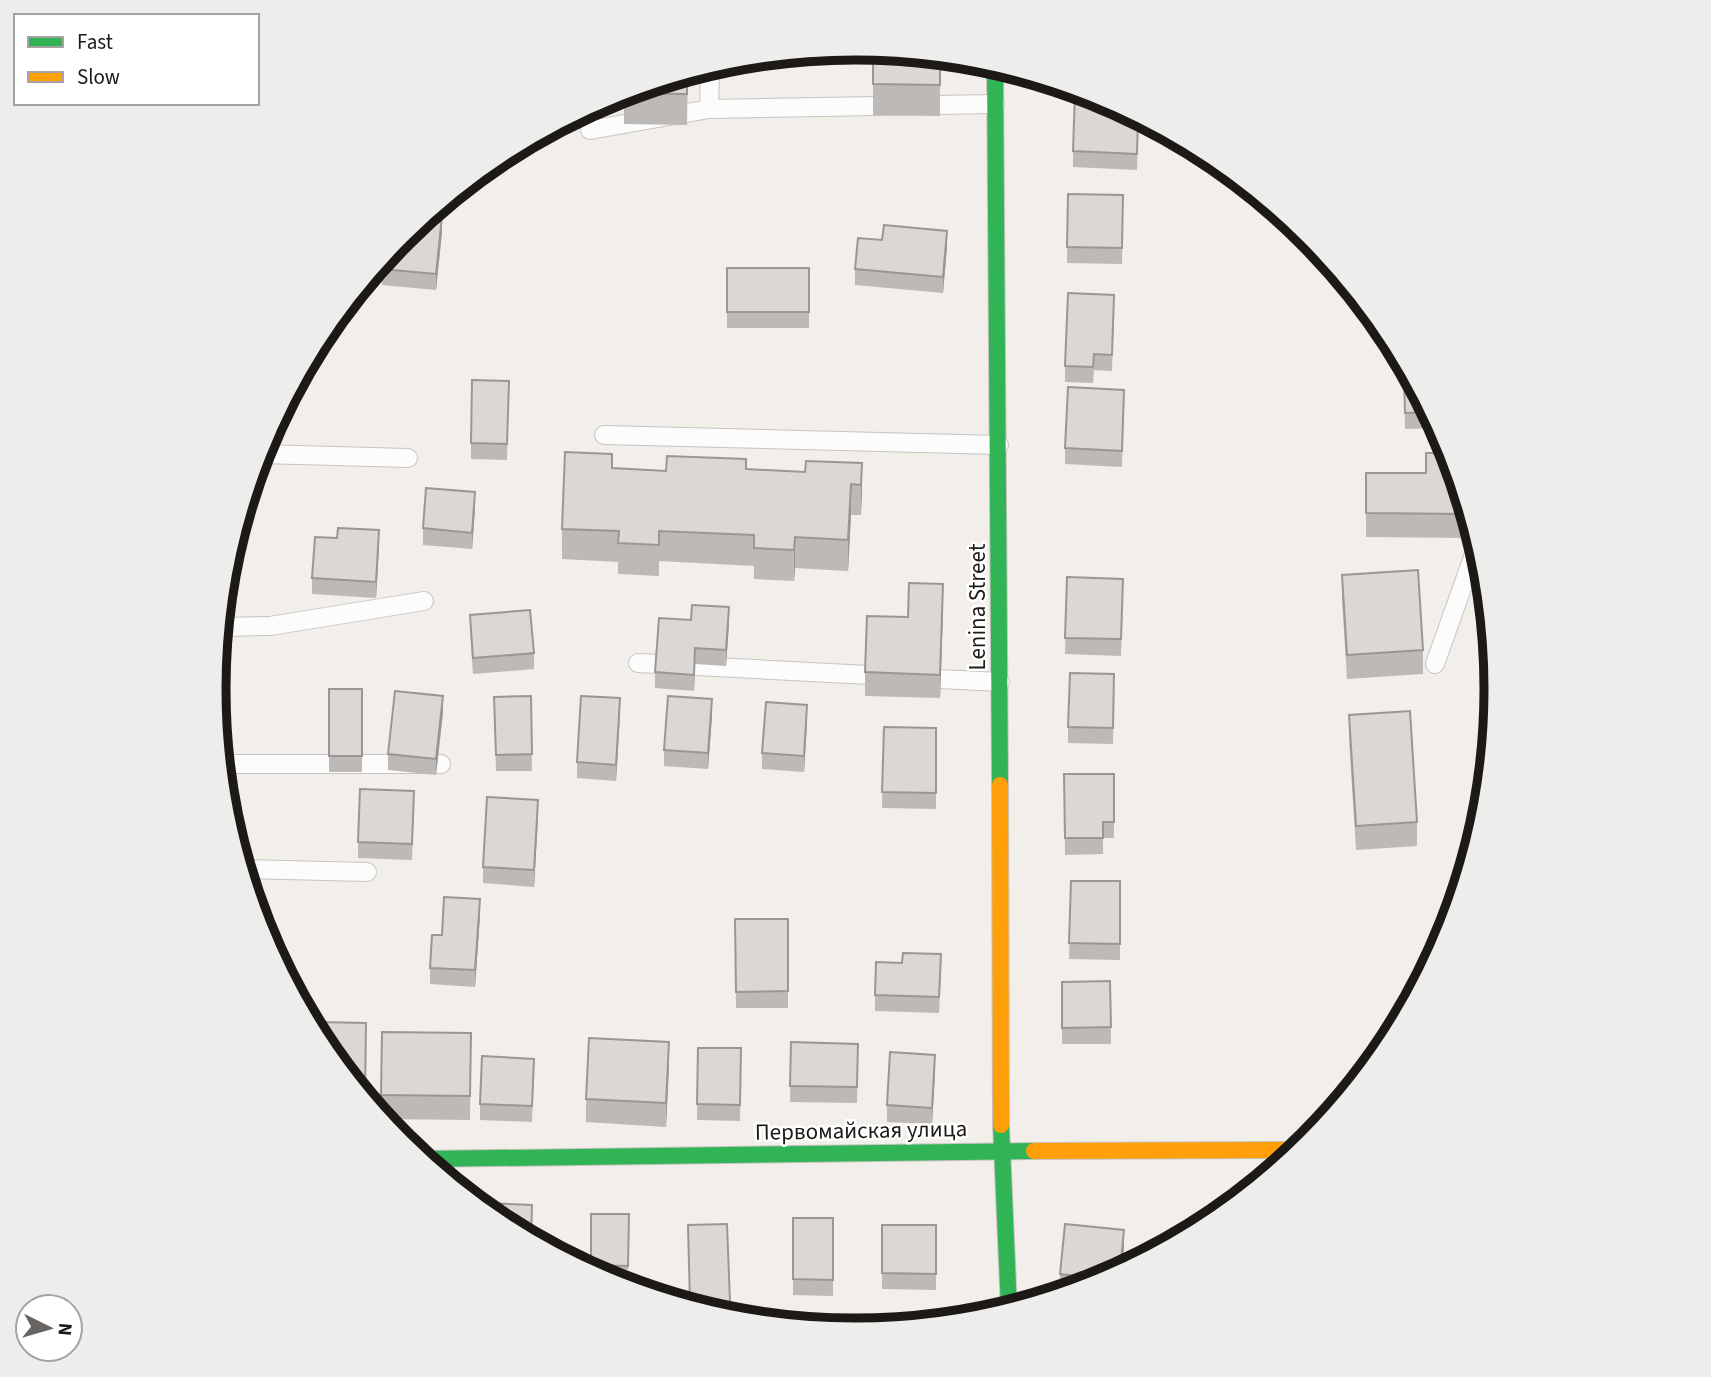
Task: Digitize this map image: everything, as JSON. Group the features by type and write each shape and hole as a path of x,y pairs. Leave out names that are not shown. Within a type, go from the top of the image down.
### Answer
{"street":[{"name":"Lenina Street","path":"995,76 1001,1151 1008,1298"},
{"name":"Первомайская улица","path":"439,1159 1282,1150"}],"lane":[{"path":"709,109 710,77"},
{"path":"590,130 709,109 995,104"},
{"path":"604,435 999,444"},
{"path":"272,454 408,458"},
{"path":"1435,664 1471,562"},
{"path":"230,627 270,626 424,601"},
{"path":"638,663 1000,682"},
{"path":"231,764 441,764"},
{"path":"253,869 367,872"}],"building":[{"path":"873,60 940,65 940,85 873,84"},
{"path":"687,83 687,94 652,93"},
{"path":"1075,99 1138,126 1137,154 1073,151"},
{"path":"1068,194 1123,195 1122,248 1067,247"},
{"path":"442,216 436,274 387,269"},
{"path":"884,225 947,231 943,277 855,269 858,238 882,240"},
{"path":"727,268 809,268 809,312 727,312"},
{"path":"1068,293 1114,295 1112,355 1094,354 1093,367 1065,366"},
{"path":"472,380 509,381 507,444 471,443"},
{"path":"1404,381 1421,412 1405,413"},
{"path":"1068,387 1124,390 1122,451 1065,448"},
{"path":"565,452 612,454 612,468 666,471 667,456 746,459 746,469 805,472 806,461 862,463 861,485 851,484 848,540 795,537 794,550 754,548 754,535 659,531 659,545 618,543 619,531 562,529"},
{"path":"1426,453 1439,453 1459,514 1366,513 1366,473 1426,473"},
{"path":"426,488 475,492 472,533 423,528"},
{"path":"338,528 379,530 376,582 312,578 315,537 337,538"},
{"path":"1418,570 1423,650 1347,655 1342,575"},
{"path":"1067,577 1123,579 1121,639 1065,638"},
{"path":"909,583 943,584 940,675 865,672 867,616 908,617"},
{"path":"692,605 729,607 726,650 695,648 694,675 655,672 659,618 691,620"},
{"path":"530,610 534,653 473,658 470,615"},
{"path":"1070,673 1114,674 1113,728 1068,727"},
{"path":"329,689 362,689 362,756 329,756"},
{"path":"395,691 443,696 436,759 388,754"},
{"path":"531,696 532,754 496,755 494,697"},
{"path":"581,696 620,698 616,765 577,762"},
{"path":"668,696 712,699 708,753 664,750"},
{"path":"766,702 807,705 804,756 762,753"},
{"path":"1410,711 1417,822 1356,826 1349,715"},
{"path":"884,727 936,728 936,793 882,792"},
{"path":"1064,774 1114,774 1114,822 1103,822 1103,838 1065,838"},
{"path":"360,789 414,791 412,844 358,842"},
{"path":"487,797 538,800 534,870 483,867"},
{"path":"1071,881 1120,881 1120,944 1069,943"},
{"path":"444,897 480,899 475,970 430,968 432,935 442,935"},
{"path":"735,919 788,919 788,991 736,992"},
{"path":"903,953 941,954 939,997 875,995 876,962 902,963"},
{"path":"1110,981 1111,1027 1062,1028 1062,982"},
{"path":"323,1022 366,1023 365,1082"},
{"path":"382,1032 471,1033 470,1096 381,1095"},
{"path":"589,1038 669,1042 666,1103 586,1099"},
{"path":"791,1042 858,1044 857,1087 790,1086"},
{"path":"698,1048 741,1048 740,1105 697,1104"},
{"path":"890,1052 935,1055 932,1108 887,1105"},
{"path":"482,1056 534,1059 532,1106 480,1104"},
{"path":"495,1203 532,1205 531,1227"},
{"path":"591,1214 629,1214 628,1266 605,1265 591,1259"},
{"path":"793,1218 833,1218 833,1280 793,1279"},
{"path":"727,1224 730,1302 690,1295 688,1225"},
{"path":"1065,1224 1124,1230 1121,1259 1079,1276 1060,1274"},
{"path":"882,1225 936,1225 936,1274 882,1273"}],"traffic: fast":[{"path":"995,76 1000,785"},
{"path":"1001,1125 1009,1298"},
{"path":"439,1159 1034,1151"}],"traffic: slow":[{"path":"1000,785 1001,1125"},
{"path":"1034,1151 1282,1150"}]}
